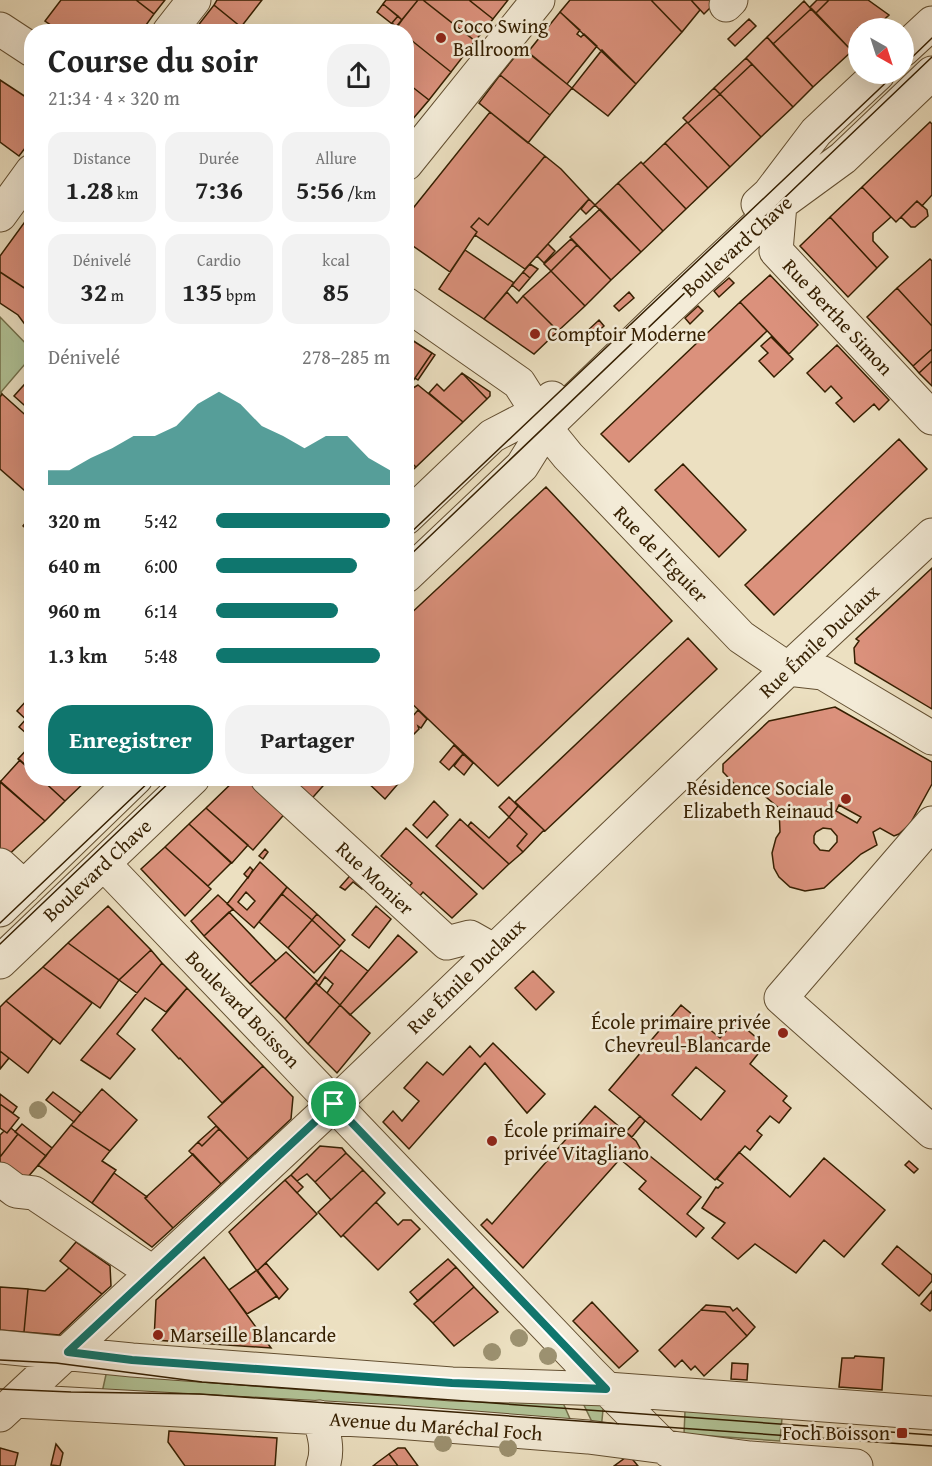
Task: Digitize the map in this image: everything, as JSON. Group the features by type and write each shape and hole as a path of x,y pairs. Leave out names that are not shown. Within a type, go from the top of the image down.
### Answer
{"street":[{"path":"175,24 194,0"},
{"path":"414,154 538,0"},
{"path":"914,40 932,23"},
{"path":"0,29 24,45"},
{"name":"Boulevard Chave","path":"414,510 492,436 542,419 780,204 843,158 932,73"},
{"name":"Boulevard Chave","path":"414,568 522,465 542,419 769,194 816,132 867,84"},
{"path":"0,215 24,182"},
{"name":"Rue Berthe Simon","path":"780,204 776,250 932,418"},
{"name":"Rue de l'Eguier","path":"414,310 519,383 555,440 579,468 741,638 788,669"},
{"name":"Rue Émile Duclaux","path":"8,1408 334,1104 788,669 932,535"},
{"path":"788,669 823,673 932,738"},
{"name":"Boulevard Chave","path":"0,910 128,786"},
{"name":"Boulevard Chave","path":"0,962 185,786"},
{"name":"Rue Monier","path":"276,786 447,943 470,937 493,950"},
{"path":"932,823 781,998 932,1132"},
{"name":"Boulevard Boisson","path":"104,864 606,1389 673,1456"},
{"path":"0,865 24,887"},
{"path":"0,1179 16,1191 34,1193 152,1272"},
{"path":"121,1301 116,1323 120,1342 132,1360"},
{"path":"0,1347 132,1360 452,1383 606,1389 932,1413"},
{"name":"Avenue du Maréchal Foch","path":"8,1408 319,1417 570,1436 673,1456 744,1462 856,1466"},
{"path":"319,1417 326,1439 323,1466"}],"green space":[{"path":"0,317 24,342 24,365 1,392 0,397"},
{"path":"109,1361 560,1396 574,1428 101,1397"},
{"path":"580,1397 604,1400 601,1430 596,1430"},
{"path":"685,1411 782,1418 780,1441 684,1434"}],"building":[{"path":"61,0 136,0 154,14 147,24 49,24 45,21"},
{"path":"136,0 165,0 154,14"},
{"path":"217,0 262,0 243,24 237,24 214,5"},
{"path":"386,0 418,0 402,20 383,4"},
{"name":"Coco Swing Ballroom","path":"418,0 423,0 475,41 451,72 414,42 414,24 398,24"},
{"path":"423,0 469,0 493,19 475,41"},
{"path":"469,0 508,0 493,19"},
{"path":"570,0 651,0 682,32 636,84 560,12"},
{"path":"651,0 691,0 700,10 682,32"},
{"path":"691,0 718,0 704,14"},
{"path":"817,0 829,0 816,13 810,7"},
{"path":"829,0 868,0 889,15 886,18 848,18 848,47 816,13"},
{"path":"804,1 811,9 773,44 767,37"},
{"path":"383,4 398,16 392,24 377,12"},
{"path":"214,5 237,24 199,24"},
{"path":"811,9 848,47 848,55 813,87 773,44"},
{"path":"560,12 580,30 577,34 581,37 584,34 597,46 567,84 528,52"},
{"path":"398,16 402,20 399,24 392,23"},
{"path":"749,19 756,26 735,46 728,39"},
{"path":"767,37 813,87 793,107 746,58"},
{"path":"414,42 451,72 429,100 414,88"},
{"path":"522,48 572,88 550,115 500,75"},
{"path":"602,50 636,84 608,116 572,88"},
{"path":"746,58 752,64 720,94 714,88"},
{"path":"752,64 793,107 761,137 720,94"},
{"path":"500,75 550,115 528,143 479,103"},
{"path":"0,80 24,96 24,149 19,156 0,142"},
{"path":"414,88 429,100 414,118"},
{"path":"714,88 720,94 688,123 683,118"},
{"path":"720,94 761,137 730,167 688,123"},
{"path":"490,112 545,156 488,225 479,218 471,227 477,232 450,272 414,247 414,207"},
{"path":"687,122 730,167 708,188 665,143"},
{"path":"930,122 932,124 932,195 922,206 917,201 896,222 862,187"},
{"path":"665,143 708,188 686,209 643,164"},
{"path":"545,156 561,169 589,199 525,269 475,235 477,232 471,227 479,218 488,225"},
{"path":"641,162 686,209 663,231 618,183"},
{"path":"618,183 663,231 641,252 595,205"},
{"path":"862,187 891,217 873,233 873,241 888,257 877,268 830,217"},
{"path":"589,199 595,205 586,214 581,209"},
{"path":"917,201 927,210 928,216 915,227 911,227 901,217"},
{"path":"600,209 641,252 611,280 570,237"},
{"path":"830,217 877,268 848,297 800,246"},
{"path":"24,223 24,288 0,272 0,256"},
{"path":"571,239 577,245 551,271 544,264"},
{"path":"548,244 555,251 544,263 537,256"},
{"path":"577,245 611,280 585,306 551,271"},
{"path":"465,250 514,283 484,319 439,289"},
{"path":"930,259 932,261 932,326 897,288"},
{"path":"530,264 538,269 530,278 523,272"},
{"path":"551,271 585,306 558,331 523,296"},
{"path":"0,272 24,288 24,323 18,315 0,303"},
{"path":"523,272 530,278 519,291 512,285"},
{"path":"770,275 818,325 789,354 740,302"},
{"path":"729,278 734,283 719,297 714,291"},
{"path":"897,288 932,326 932,349 913,366 867,317"},
{"path":"507,292 517,303 523,296 558,331 534,354 484,319"},
{"path":"629,292 634,298 619,311 614,306"},
{"path":"740,302 767,331 629,462 601,434"},
{"path":"698,306 703,311 690,324 685,318"},
{"path":"599,320 604,326 590,339 585,333"},
{"path":"771,337 793,359 774,377 759,361 768,353 761,346"},
{"path":"414,341 432,353 414,380"},
{"path":"837,345 889,400 879,410 874,404 854,422 836,403 842,398 831,386 825,392 807,373"},
{"path":"932,349 932,361 919,373 913,366"},
{"path":"432,353 435,355 418,380 415,378"},
{"path":"932,361 932,386 919,373"},
{"path":"462,373 487,399 463,422 429,393 437,384 444,391"},
{"path":"462,373 490,392 490,396 487,399"},
{"path":"24,385 24,405 14,396"},
{"path":"418,385 463,422 416,467 414,465 414,387"},
{"path":"2,394 24,414 24,490 0,469 0,397"},
{"path":"899,439 927,469 774,615 745,585"},
{"path":"683,464 746,530 719,557 655,490"},
{"path":"546,487 672,621 498,786 414,706 414,611"},
{"path":"932,568 932,709 855,663 854,648 859,641 856,639"},
{"path":"688,638 717,669 545,831 515,802"},
{"path":"24,703 24,718 17,711"},
{"name":"Résidence Sociale Elizabeth Reinaud","path":"835,707 932,762 932,784 910,824 894,836 880,828 873,832 877,845 861,854 824,888 805,891 790,887 779,877 774,868 772,853 780,832 779,808 761,793 746,792 744,794 723,772 723,764 769,721","holes":["839,805 861,817 857,823 836,811","823,828 831,829 837,836 837,842 829,851 820,850 814,843 816,832"]},
{"path":"418,710 427,719 421,728 418,726 419,729 414,734 414,715"},
{"path":"24,721 24,731 19,727"},
{"path":"454,745 463,754 449,770 440,762"},
{"path":"24,753 24,764 18,759"},
{"path":"463,754 473,763 464,775 454,766"},
{"path":"20,760 24,764 24,786 49,786 65,801 45,821 0,782"},
{"path":"0,781 45,821 4,859 0,855"},
{"path":"49,786 81,786 65,801"},
{"path":"229,786 262,786 288,810 253,850 206,808"},
{"path":"287,786 323,786 307,804"},
{"path":"371,786 396,786 385,799"},
{"path":"509,797 518,806 509,817 499,807"},
{"path":"434,801 448,815 427,838 413,825"},
{"path":"518,806 544,830 523,852 517,846 527,834 509,817"},
{"path":"206,808 248,845 232,863 189,824"},
{"path":"509,817 527,834 517,846 523,852 509,864 468,826 471,822 489,838"},
{"path":"460,819 509,864 483,889 436,846"},
{"path":"189,824 231,863 208,886 165,847"},
{"path":"406,828 477,894 452,918 423,892 418,898 407,889 412,883 381,856"},
{"path":"165,847 211,889 185,916 141,869"},
{"path":"265,849 268,852 263,859 259,856"},
{"path":"260,862 287,887 254,928 227,904","holes":["246,892 255,901 247,910 238,902"]},
{"path":"250,867 253,870 248,878 244,874"},
{"path":"355,870 368,882 362,889 353,882 345,890 340,887"},
{"path":"287,887 317,914 312,920 282,894"},
{"path":"282,894 312,920 288,948 259,922"},
{"path":"218,895 233,909 204,936 191,921"},
{"path":"108,906 151,950 119,980 68,943"},
{"path":"376,906 391,919 369,948 352,935"},
{"path":"229,912 276,961 250,984 204,936"},
{"path":"317,914 345,940 340,946 312,920"},
{"path":"312,920 340,946 314,973 288,948"},
{"path":"398,935 417,952 350,1015 340,1005"},
{"path":"68,943 119,980 100,1008 43,967"},
{"path":"151,950 162,963 137,993 119,980"},
{"path":"341,950 368,971 340,1005 327,993 333,984 325,977 319,986 316,983"},
{"path":"286,952 317,981 285,1019 250,984"},
{"path":"162,963 187,988 166,1012 145,998 117,1034 135,1049 110,1079 81,1060"},
{"path":"43,967 92,1003 60,1044 6,1001"},
{"path":"533,971 554,992 536,1010 515,988"},
{"path":"316,983 340,1005 308,1044 285,1019"},
{"path":"187,988 263,1066 222,1103 152,1030"},
{"path":"6,1001 53,1039 28,1073 0,1051 0,1007"},
{"path":"340,1005 370,1033 337,1073 308,1044"},
{"path":"681,1005 720,1038 736,1020 765,1045 750,1064 787,1096 783,1101 791,1108 779,1123 770,1116 757,1131 762,1135 750,1150 745,1146 715,1180 609,1090","holes":["696,1067 725,1091 701,1120 672,1095"]},
{"path":"493,1043 545,1094 527,1113 485,1063 409,1149 383,1122 393,1111 402,1121 419,1101 404,1088 427,1062 443,1075 470,1046 480,1057"},
{"path":"0,1051 9,1058 0,1069"},
{"path":"263,1066 293,1097 291,1119 248,1159 208,1117"},
{"path":"102,1089 137,1120 110,1151 71,1125"},
{"path":"53,1092 81,1113 74,1122 46,1100"},
{"path":"0,1094 17,1107 13,1113 0,1104"},
{"path":"0,1104 19,1118 7,1133 0,1128"},
{"path":"595,1106 636,1141 640,1148 701,1197 687,1214 704,1228 696,1237 639,1189 646,1181 620,1159 523,1268 481,1225 487,1219 492,1224"},
{"path":"640,1116 645,1121 632,1137 626,1132"},
{"path":"22,1124 52,1148 46,1156 15,1132"},
{"path":"71,1125 110,1151 102,1161 116,1170 92,1203 38,1165"},
{"path":"216,1126 219,1129 202,1146 198,1142"},
{"path":"11,1128 18,1134 0,1157 0,1135 4,1131 7,1133"},
{"path":"219,1129 248,1159 221,1184 189,1151 198,1142 202,1146"},
{"path":"18,1134 46,1156 21,1185 0,1170 0,1157"},
{"path":"320,1146 342,1148 346,1153 315,1182 307,1174 297,1181 291,1175"},
{"path":"739,1152 790,1197 824,1158 885,1210 844,1257 824,1240 796,1273 755,1244 738,1259 712,1238 725,1223 702,1208 716,1187 718,1188 723,1183 717,1179"},
{"path":"346,1153 363,1170 331,1200 315,1182"},
{"path":"193,1154 221,1184 173,1228 145,1198"},
{"path":"909,1161 918,1169 914,1173 905,1165"},
{"path":"363,1170 385,1193 341,1237 318,1212"},
{"path":"114,1173 147,1197 145,1198 173,1228 152,1247 92,1203"},
{"path":"291,1175 303,1187 297,1193 285,1180"},
{"path":"285,1180 317,1214 257,1271 229,1232"},
{"path":"376,1202 398,1225 403,1220 411,1220 420,1229 378,1270 343,1235"},
{"path":"76,1242 110,1266 111,1286 102,1294 60,1261"},
{"path":"897,1246 932,1275 932,1281 919,1296 882,1264"},
{"path":"204,1257 271,1348 154,1340 156,1300"},
{"path":"448,1259 456,1267 418,1301 410,1292"},
{"path":"266,1263 288,1289 279,1299 257,1271"},
{"path":"456,1267 474,1287 433,1323 414,1304"},
{"path":"69,1268 102,1294 59,1335 24,1332 28,1289 45,1291"},
{"path":"257,1270 277,1296 247,1314 229,1290"},
{"path":"0,1287 28,1289 24,1332 0,1330"},
{"path":"474,1287 498,1312 454,1346 433,1323"},
{"path":"932,1291 932,1309 930,1311 921,1304"},
{"path":"592,1302 638,1351 619,1368 573,1321"},
{"path":"706,1305 730,1307 733,1311 737,1308 755,1327 747,1336 725,1312 701,1310"},
{"path":"701,1310 725,1312 747,1336 704,1376 695,1366 691,1370 682,1360 675,1367 659,1350"},
{"path":"855,1356 884,1358 882,1390 839,1387 842,1358 854,1358"},
{"path":"732,1363 748,1364 747,1380 731,1379"},
{"path":"169,1431 277,1438 275,1466 185,1466 168,1442"},
{"path":"56,1444 63,1453 60,1466 51,1465"},
{"path":"0,1448 18,1453 15,1466 0,1466"},
{"path":"398,1448 405,1448 418,1466 398,1466 389,1454"},
{"path":"389,1454 398,1466 373,1466 378,1462"},
{"path":"629,1455 638,1466 614,1466"}],"tram line":[{"path":"914,55 932,38"},
{"path":"414,551 932,57"},
{"path":"414,529 884,84"},
{"path":"0,923 145,786"},
{"path":"0,944 166,786"},
{"path":"0,1360 56,1363 202,1382 932,1435"},
{"path":"0,1389 200,1394 932,1446"}],"place":[{"name":"Coco Swing Ballroom","path":"441,38"},
{"name":"Comptoir Moderne","path":"535,334"},
{"name":"Résidence Sociale Elizabeth Reinaud","path":"846,799"},
{"name":"École primaire privée Chevreul-Blancarde","path":"783,1033"},
{"name":"École primaire privée Vitagliano","path":"492,1141"},
{"name":"Marseille Blancarde","path":"158,1335"},
{"name":"Foch Boisson","path":"902,1433"}],"route":[{"path":"334,1104 606,1389 452,1383 132,1360 68,1352 334,1104"}]}
